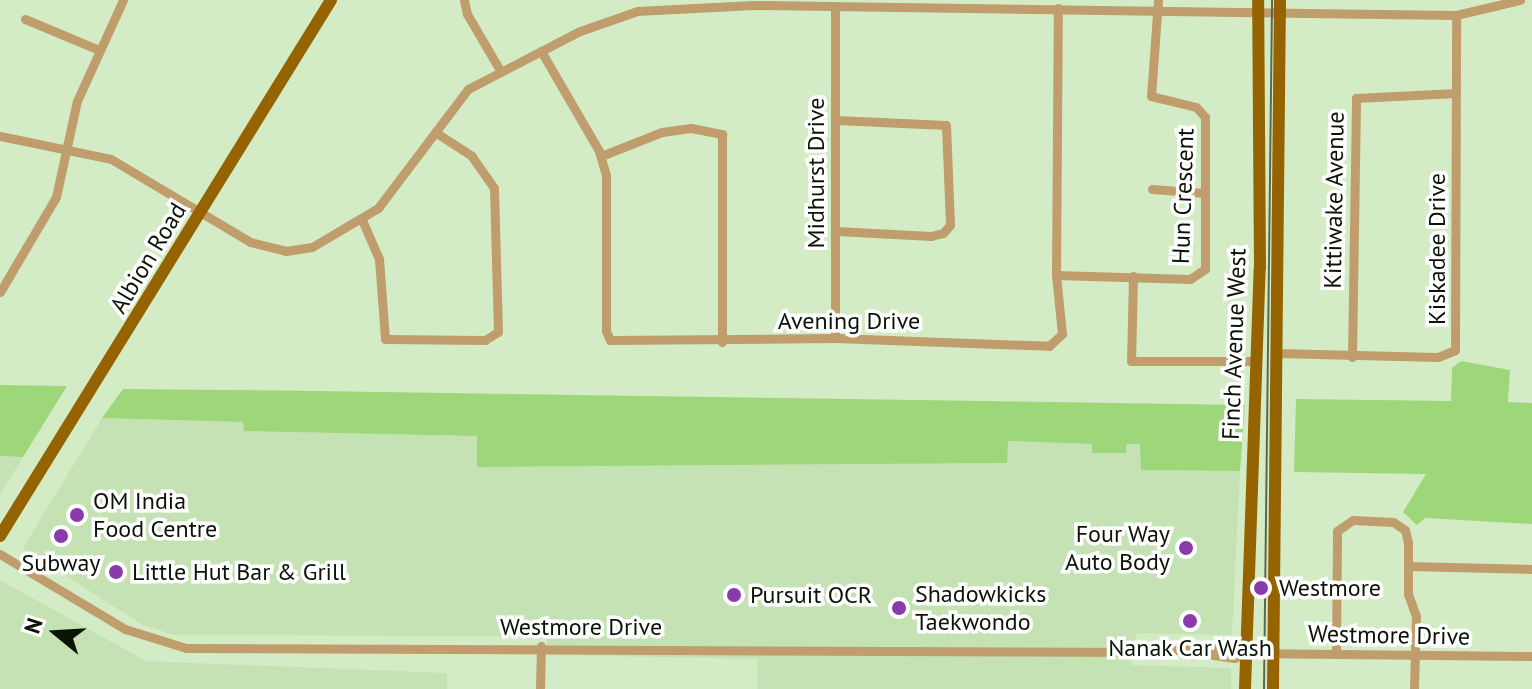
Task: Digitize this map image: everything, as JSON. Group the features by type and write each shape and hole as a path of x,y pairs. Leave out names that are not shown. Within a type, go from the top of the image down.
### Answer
{"main road":[{"name":"Albion Road","path":"0,536 331,0"},
{"name":"Finch Avenue West","path":"1245,689 1257,361 1258,0"},
{"name":"Finch Avenue West","path":"1273,689 1280,0"}],"street":[{"path":"0,292 51,209 77,101 123,0"},
{"path":"464,0 467,14 501,72"},
{"path":"1155,12 1158,0"},
{"path":"0,136 67,149 125,165 255,245 286,251 312,247 362,220 390,197 460,96 541,51 610,18 648,4 1058,8 1257,15 1456,15 1520,0"},
{"name":"Midhurst Drive","path":"835,7 835,338"},
{"name":"Avening Drive","path":"541,51 601,156 608,209 606,331 610,340 722,342 835,338 1055,345 1062,334 1056,275 1058,8"},
{"name":"Hun Crescent","path":"1056,275 1200,277 1205,269 1204,114 1151,96 1155,12"},
{"name":"Kiskadee Drive","path":"1276,353 1438,357 1455,350 1456,15"},
{"path":"25,19 99,50"},
{"name":"Kittiwake Avenue","path":"1352,357 1356,98 1456,93"},
{"path":"836,120 946,125 950,225 931,236 836,231"},
{"path":"601,156 662,132 691,128 722,134 722,342"},
{"path":"362,220 379,259 385,339 485,340 498,332 494,188 472,156 435,132"},
{"path":"1152,189 1205,193"},
{"path":"1133,276 1131,361 1257,361"},
{"path":"1336,653 1337,531 1353,520 1393,522 1407,535 1408,594 1416,616 1414,689"},
{"name":"Westmore Drive","path":"0,554 125,629 186,648 541,646 1186,651 1234,658 1246,653 1532,656"},
{"path":"1408,566 1532,569"},
{"path":"540,689 541,646"}],"shaded area":[{"path":"102,418 243,422 244,431 477,436 477,467 1006,463 1008,441 1093,444 1093,453 1125,453 1125,444 1141,444 1141,470 1240,471 1232,635 1137,633 1131,665 1231,668 1231,689 757,689 757,659 548,655 546,636 174,635 141,624 23,548"},
{"path":"0,456 23,457 0,495"},
{"path":"0,580 146,661 447,673 447,689 0,689"}],"green space":[{"path":"1461,361 1510,370 1508,402 1532,403 1532,524 1425,518 1417,525 1403,512 1426,474 1294,472 1296,399 1451,401 1452,368"},
{"path":"0,385 67,386 23,457 0,456"},
{"path":"123,389 1245,405 1240,471 1141,470 1140,444 1126,444 1126,453 1092,453 1092,444 1008,441 1007,463 477,467 477,436 244,431 243,422 102,418"}],"tram line":[{"path":"1264,689 1272,0"}],"place":[{"name":"OM India Food Centre","path":"77,515"},
{"name":"Subway","path":"61,536"},
{"name":"Four Way Auto Body","path":"1186,548"},
{"name":"Little Hut Bar & Grill","path":"116,572"},
{"name":"Westmore","path":"1261,588"},
{"name":"Pursuit OCR","path":"734,595"},
{"name":"Shadowkicks Taekwondo","path":"899,608"},
{"name":"Nanak Car Wash","path":"1190,621"}]}
